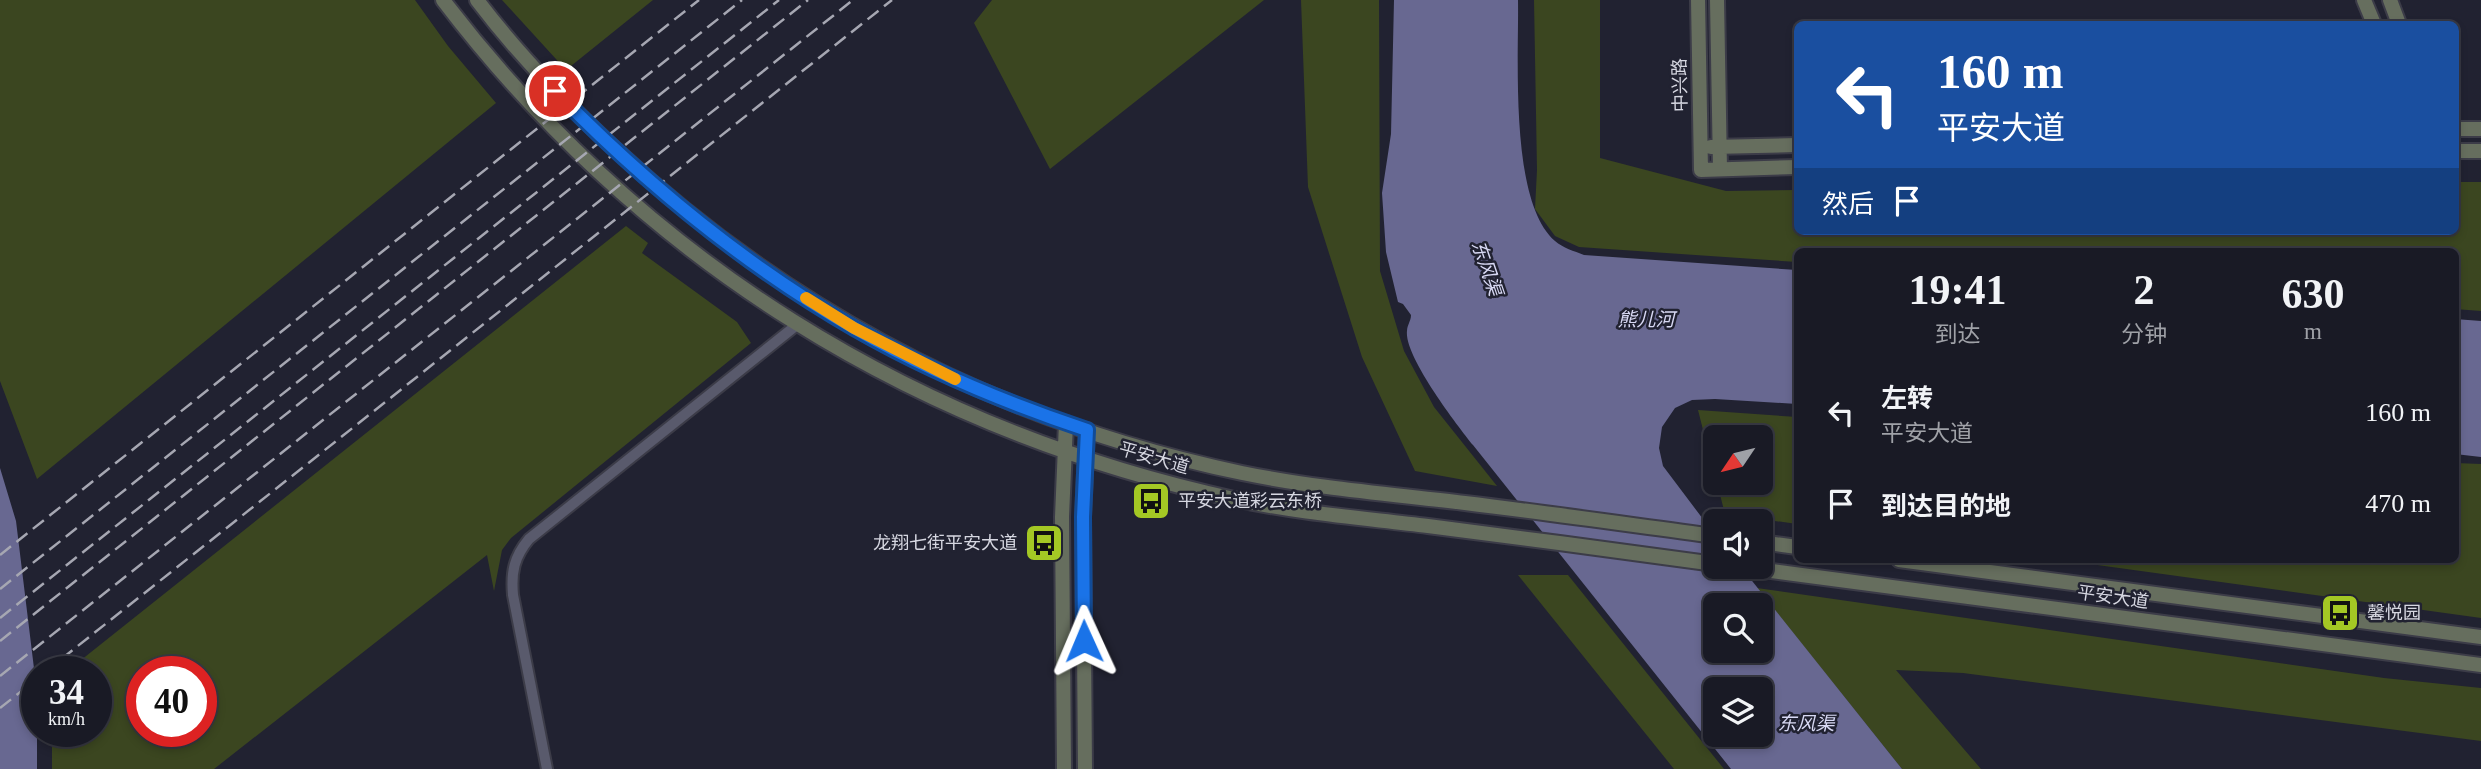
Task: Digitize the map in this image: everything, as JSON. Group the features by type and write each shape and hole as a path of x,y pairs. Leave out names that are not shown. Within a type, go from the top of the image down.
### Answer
{"main road":[{"name":"平安大道","path":"443,0 535,109 638,207 709,263 840,351 954,408 1064,451 1184,487 1239,500 1338,516 1703,562"},
{"name":"平安大道","path":"477,0 517,50 582,118 656,187 788,287 854,328 965,384 1087,430 1190,461 1244,473 1341,489 1703,534"},
{"name":"中兴路","path":"1698,0 1701,170 1720,169"},
{"path":"1717,0 1720,169 1794,167"},
{"path":"2364,0 2373,21"},
{"path":"2390,0 2398,21"},
{"path":"2459,129 2481,129"},
{"path":"1700,148 1794,145"},
{"path":"2459,151 2481,151"},
{"path":"1063,769 1061,586 1066,423"},
{"path":"1085,769 1083,572 1087,430"},
{"path":"1773,544 1794,547"},
{"name":"平安大道","path":"1922,563 2481,637"},
{"name":"平安大道","path":"1773,572 2481,665"}],"street":[{"path":"547,769 513,595 512,569 520,549 606,476 798,324"}],"green space":[{"path":"0,0 415,0 448,46 496,103 37,479 0,381"},
{"path":"502,0 653,0 566,70"},
{"path":"992,0 1264,0 1050,169 974,23"},
{"path":"1301,0 1379,0 1380,271 1404,351 1434,407 1497,486 1415,471 1362,357 1308,187"},
{"path":"1534,0 1600,0 1600,158 1726,191 1794,190 1794,235 2459,235 2459,182 2481,182 2481,311 2459,309 2459,248 1794,248 1794,262 1579,247 1555,236 1535,209 1537,170"},
{"path":"626,226 648,243 642,253 737,322 751,343 511,538 502,550 494,591 487,555 214,769 52,769 52,747 112,747 112,656 86,656"},
{"path":"1698,410 1794,417 1794,524 1773,521 1773,509 1724,509 1720,495 1773,495 1773,425 1703,425 1703,430"},
{"path":"2459,463 2481,464 2481,618 2083,563 2459,563"},
{"path":"1518,575 1568,575 1703,743 1703,747 1706,747 1724,769 1674,769"},
{"path":"1757,588 2384,678 2481,688 2481,741 1963,673 1896,670 1981,769 1902,769 1773,608 1773,593 1761,593"}],"water":[{"path":"1394,0 1518,0 1518,91 1523,162 1530,195 1540,222 1555,241 1584,255 1794,270 1794,404 1692,400 1675,408 1662,427 1659,448 1663,466 1703,519 1703,579 1751,579 1762,593 1703,593 1703,663 1773,663 1773,607 1902,769 1731,769 1713,747 1773,747 1773,677 1703,677 1703,734 1444,407 1422,373 1408,342 1407,329 1411,315 1403,304 1398,302 1386,252 1382,193 1391,134"},
{"path":"2459,319 2481,321 2481,457 2459,454"},
{"path":"0,468 16,521 32,656 21,656 21,747 37,747 37,769 0,769"}],"railway":[{"path":"0,555 699,0"},
{"path":"0,589 742,0"},
{"path":"0,618 779,0"},
{"path":"0,641 808,0"},
{"path":"0,676 853,0"},
{"path":"65,656 892,0"},
{"path":"0,708 21,692"}],"slow traffic":[{"path":"806,298 854,328 955,379"}],"place":[{"name":"平安大道彩云东桥","path":"1151,501"},
{"name":"龙翔七街平安大道","path":"1044,543"},
{"name":"馨悦园","path":"2340,613"}],"route":[{"path":"555,91 656,187 788,287 854,328 965,384 1087,430 1083,517 1084,641"}],"water label":[{"name":"东风渠","path":"1487,268"},
{"name":"熊儿河","path":"1646,319"},
{"name":"东风渠","path":"1806,723"}]}
